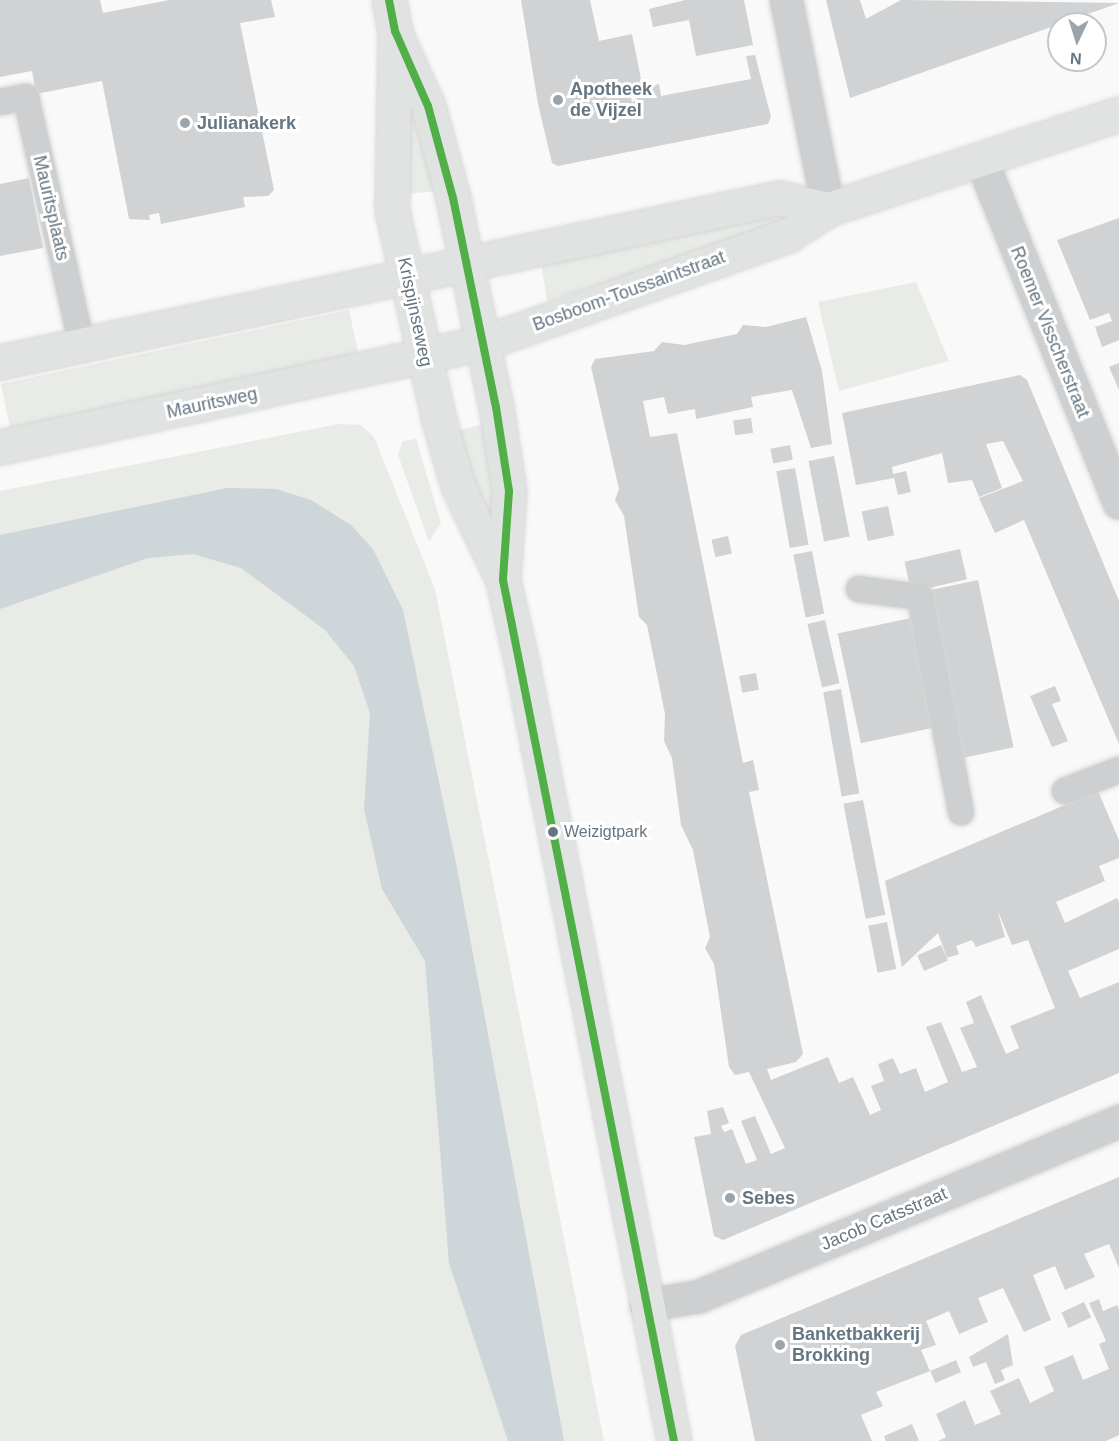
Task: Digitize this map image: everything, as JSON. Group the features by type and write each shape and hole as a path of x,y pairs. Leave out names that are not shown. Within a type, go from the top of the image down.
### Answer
{"street":[{"path":"786,0 828,209"},
{"name":"Krispijnseweg","path":"392,16 428,106 483,343 509,491 502,580"},
{"name":"Krispijnseweg","path":"392,16 391,194 406,275 425,360 458,486 502,580 674,1441"},
{"name":"Bosboom-Toussaintstraat","path":"425,360 483,343 788,235 828,209 982,162 1119,114"},
{"name":"Roemer Visscherstraat","path":"982,162 1119,502"},
{"name":"Bosboom-Toussaintstraat","path":"406,275 779,198 828,209"},
{"path":"0,362 406,275"},
{"name":"Mauritsweg","path":"0,447 425,360"},
{"name":"Jacob Catsstraat","path":"646,1305 699,1296 1119,1121"}],"lane":[{"name":"Mauritsplaats","path":"0,102 26,97 82,345"},
{"path":"859,589 920,597 962,812"},
{"path":"1065,791 1119,770"}],"shaded area":[{"path":"405,81 435,191 406,194"},
{"path":"784,210 795,223 547,301 540,255"},
{"path":"916,282 949,361 839,391 818,302"},
{"path":"349,310 360,362 12,436 1,384"},
{"path":"339,424 361,425 374,437 435,589 604,1441 0,1441 0,491"},
{"path":"485,424 487,427 497,540 454,431"},
{"path":"416,439 441,523 429,542 398,455 403,441"},
{"path":"227,488 276,489 311,500 351,525 373,549 403,610 456,863 564,1441 508,1441 449,1263 425,961 382,889 364,809 370,713 354,666 325,630 241,568 193,554 148,558 0,609 0,535"}],"building":[{"name":"Julianakerk","path":"0,0 100,0 103,13 169,0 271,0 275,17 240,23 274,190 268,196 243,197 245,207 161,224 159,213 149,215 150,220 129,219 102,81 36,94 32,71 0,77"},
{"path":"521,0 590,0 599,41 632,34 642,84 628,87 632,102 637,100 635,90 659,84 661,96 751,79 746,56 755,55 771,117 768,124 558,166 552,163 538,104"},
{"path":"685,0 744,0 753,45 696,56 689,20 653,27 649,9"},
{"path":"826,0 860,0 866,19 901,0 1119,3 1094,12 1047,12 1047,28 850,98"},
{"path":"29,178 43,248 0,256 0,184"},
{"path":"1119,218 1119,340 1102,347 1095,327 1112,321 1109,313 1090,320 1057,240"},
{"path":"806,317 822,371 832,444 811,448 792,390 751,397 753,407 696,419 695,409 668,414 664,397 643,401 650,437 677,433 743,763 753,760 759,790 749,792 803,1054 796,1062 767,1069 771,1080 828,1057 839,1083 853,1077 870,1115 881,1110 871,1086 884,1081 878,1064 893,1058 900,1074 916,1068 925,1092 948,1082 926,1027 941,1022 962,1072 977,1067 960,1028 974,1023 966,1002 981,995 1006,1054 1019,1048 1010,1026 1055,1008 1028,940 1012,945 997,909 1005,937 976,947 972,940 956,946 959,954 947,958 938,933 902,967 885,881 1098,791 1119,840 1119,858 1099,866 1105,881 1056,902 1065,923 1117,898 1119,902 1119,949 1068,971 1080,998 1119,982 1119,1073 723,1240 714,1236 694,1137 711,1134 707,1111 723,1107 729,1123 721,1126 724,1132 732,1129 746,1164 757,1160 741,1121 755,1116 771,1154 785,1148 749,1072 735,1075 729,1067 714,964 705,948 710,937 693,850 681,825 672,758 664,741 665,714 647,625 639,617 624,516 615,500 619,489 591,367 595,359 654,351 662,342 684,345 737,334 743,325 766,327"},
{"path":"1119,363 1119,390 1109,367"},
{"path":"1020,375 1027,380 1119,601 1119,744 1024,520 995,533 979,498 1023,481 1003,441 986,444 1002,488 979,497 972,480 948,483 942,453 892,467 893,474 906,471 911,492 898,495 894,478 856,485 842,413"},
{"path":"751,418 753,433 735,435 733,421"},
{"path":"790,445 793,460 773,464 770,449"},
{"path":"834,456 850,536 824,541 808,461"},
{"path":"795,468 809,545 790,548 776,471"},
{"path":"888,506 894,535 868,541 862,512"},
{"path":"728,536 732,554 715,557 711,540"},
{"path":"960,549 967,579 911,592 904,562"},
{"path":"812,551 824,614 806,617 793,555"},
{"path":"978,580 1014,747 963,758 927,591"},
{"path":"911,618 934,728 861,743 838,634"},
{"path":"825,620 840,683 822,687 807,624"},
{"path":"756,673 759,690 742,693 739,676"},
{"path":"1055,686 1061,701 1052,704 1068,741 1052,747 1030,696"},
{"path":"841,689 859,793 842,797 823,692"},
{"path":"863,800 885,915 866,919 843,804"},
{"path":"887,922 896,969 878,973 868,926"},
{"path":"941,945 948,961 924,971 917,956"},
{"path":"1119,1177 1119,1268 1109,1244 1084,1254 1095,1277 1065,1290 1055,1266 1033,1275 1051,1320 1024,1332 1003,1288 978,1298 988,1322 959,1334 949,1311 926,1321 936,1345 921,1350 930,1371 876,1392 883,1406 861,1415 872,1441 755,1441 735,1346 741,1335"},
{"path":"1099,1299 1103,1311 1117,1305 1119,1309 1119,1435 1106,1441 938,1441 946,1437 936,1414 965,1400 975,1425 1001,1414 990,1391 1019,1378 1030,1403 1054,1391 1044,1367 1073,1355 1083,1380 1109,1369 1099,1344 1106,1341 1089,1303"},
{"path":"1084,1302 1091,1317 1069,1328 1061,1313"},
{"path":"1008,1334 1013,1365 1001,1370 1005,1380 995,1384 986,1362 973,1367 969,1357"},
{"path":"956,1360 961,1372 935,1383 930,1371"},
{"path":"912,1424 919,1441 886,1441 884,1436"}],"transit line":[{"path":"389,0 395,31 428,106 453,198 496,407 509,491 503,580 674,1441"}],"place":[{"name":"Apotheek de Vijzel","path":"558,100"},
{"name":"Julianakerk","path":"185,123"},
{"name":"Weizigtpark","path":"553,832"},
{"name":"Sebes","path":"730,1198"},
{"name":"Banketbakkerij Brokking","path":"780,1345"}]}
